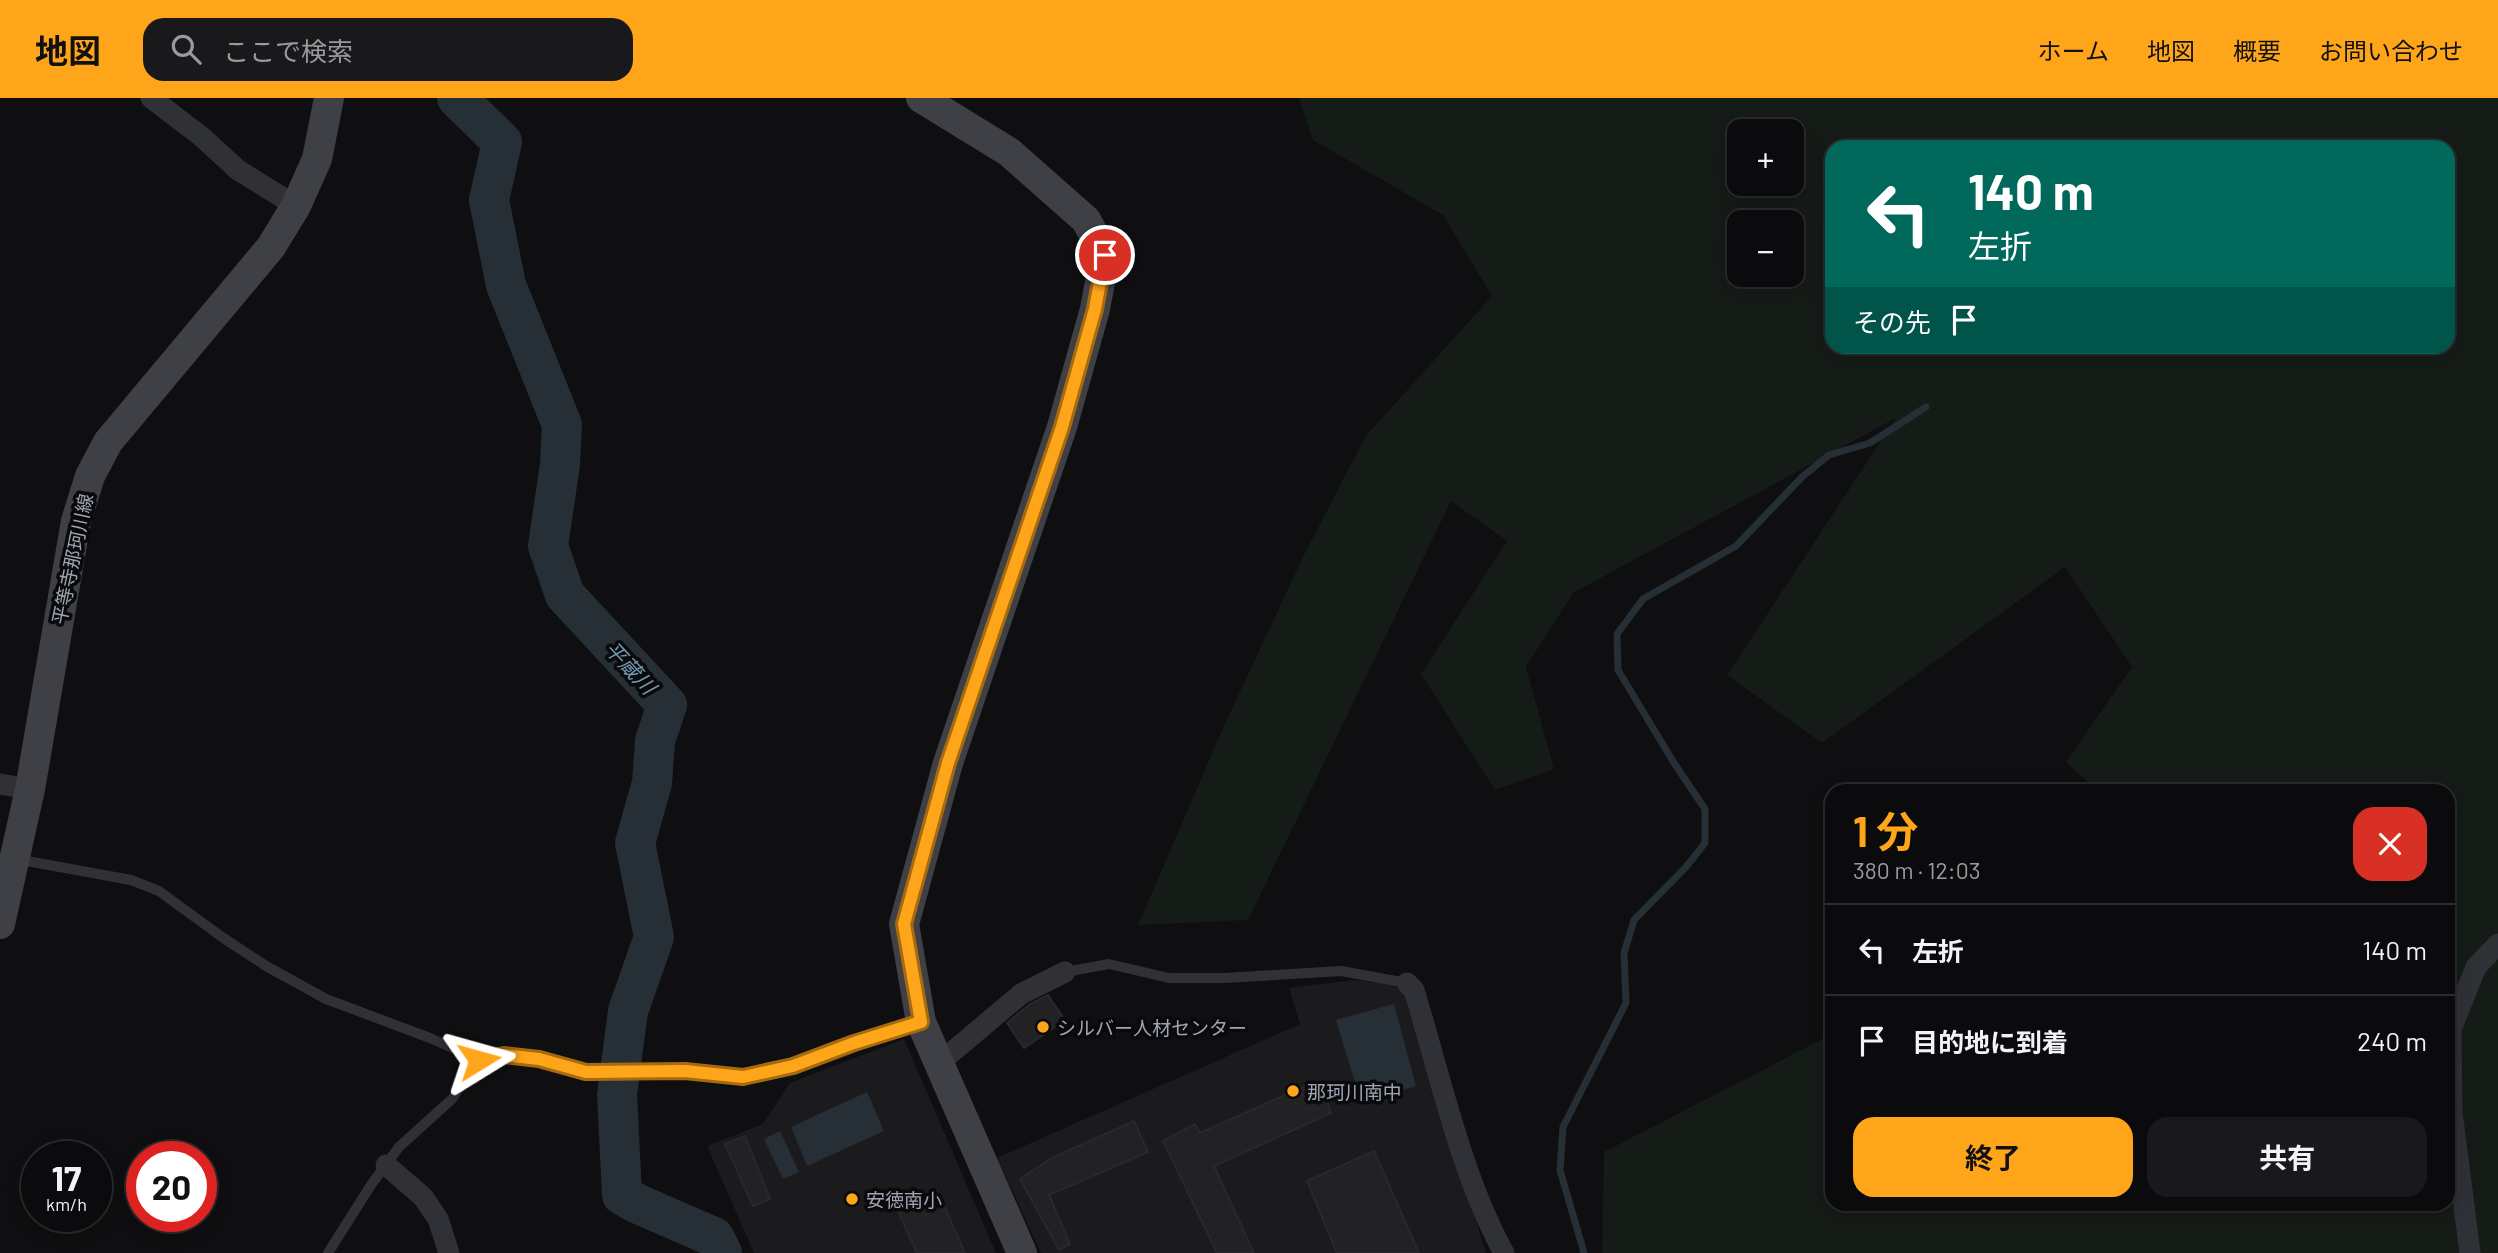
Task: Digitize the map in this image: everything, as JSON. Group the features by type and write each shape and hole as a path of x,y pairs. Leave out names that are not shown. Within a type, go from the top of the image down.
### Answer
{"street":[{"path":"151,98 202,137 238,170 296,206"},
{"name":"平等寺那珂川線","path":"0,924 30,789 76,521 90,476 108,442 271,247 296,206 317,159 329,98"},
{"path":"921,98 1009,152 1086,220 1105,255 1095,309 1062,427 948,763 904,924 921,1022 1022,1253"},
{"path":"0,784 30,789"},
{"path":"2455,1019 2476,967 2498,944"},
{"path":"938,1063 1021,994 1065,972"},
{"path":"1407,983 1414,990 1463,1155 1488,1223 1504,1253"},
{"path":"2455,1136 2470,1253"},
{"path":"386,1165 423,1197 438,1219 446,1246"}],"lane":[{"path":"16,859 131,880 159,891 233,944 326,999 430,1038 479,1060 504,1055 539,1059 586,1072 685,1071 743,1077 793,1066 921,1022"},
{"path":"1065,972 1109,964 1169,978 1224,978 1341,971 1407,983"},
{"path":"328,1253 371,1185 400,1147 452,1099 479,1060"},
{"path":"446,1246 463,1253"}],"shaded area":[{"path":"1299,98 2498,98 2498,1253 1602,1253 1604,1152 1825,1038 1825,1211 2455,1211 2455,784 2090,784 2066,762 2132,667 2065,567 1822,743 1727,675 1896,418 1573,593 1526,667 1554,769 1495,790 1421,674 1507,541 1451,501 1248,920 1138,925 1223,728 1302,559 1365,437 1492,296 1443,215 1313,140"},
{"name":"那珂川南中","path":"1354,980 1388,984 1406,992 1486,1253 1041,1253 997,1158 1300,1024 1289,988"},
{"path":"1394,1004 1416,1086 1361,1102 1336,1020"},
{"name":"安徳南小","path":"904,1039 996,1253 754,1253 707,1146 763,1124 790,1083"},
{"path":"867,1092 884,1131 807,1166 791,1127"},
{"path":"780,1131 799,1172 783,1179 764,1139"}],"building":[{"path":"1048,995 1065,1020 1024,1048 1007,1023 1030,1004"},
{"path":"1319,1080 1331,1113 1214,1166 1254,1253 1217,1253 1163,1141 1195,1124 1200,1133"},
{"path":"1134,1121 1148,1152 1049,1195 1070,1244 1059,1250 1020,1179 1052,1158"},
{"path":"745,1136 770,1199 753,1206 725,1144"},
{"path":"1374,1151 1419,1253 1337,1253 1307,1181"},
{"path":"937,1190 965,1253 917,1253 896,1207"}],"waterway":[{"name":"平蔵川","path":"457,98 502,142 489,200 506,285 562,425 560,464 548,546 565,595 667,705 655,741 652,783 635,843 654,937 628,1011 617,1095 622,1195 714,1237 722,1253"},
{"path":"1584,1253 1560,1170 1563,1127 1626,1003 1624,953 1634,920 1686,867 1705,843 1705,809 1618,670 1617,634 1643,599 1736,546 1802,477 1829,455 1870,443 1926,407"}],"place":[{"name":"シルバー人材センター","path":"1043,1027"},
{"name":"那珂川南中","path":"1293,1091"},
{"name":"安徳南小","path":"852,1199"}],"route":[{"path":"479,1060 504,1055 539,1059 586,1072 685,1071 743,1077 793,1066 921,1022 904,924 948,763 1062,427 1095,309 1105,255"}]}
